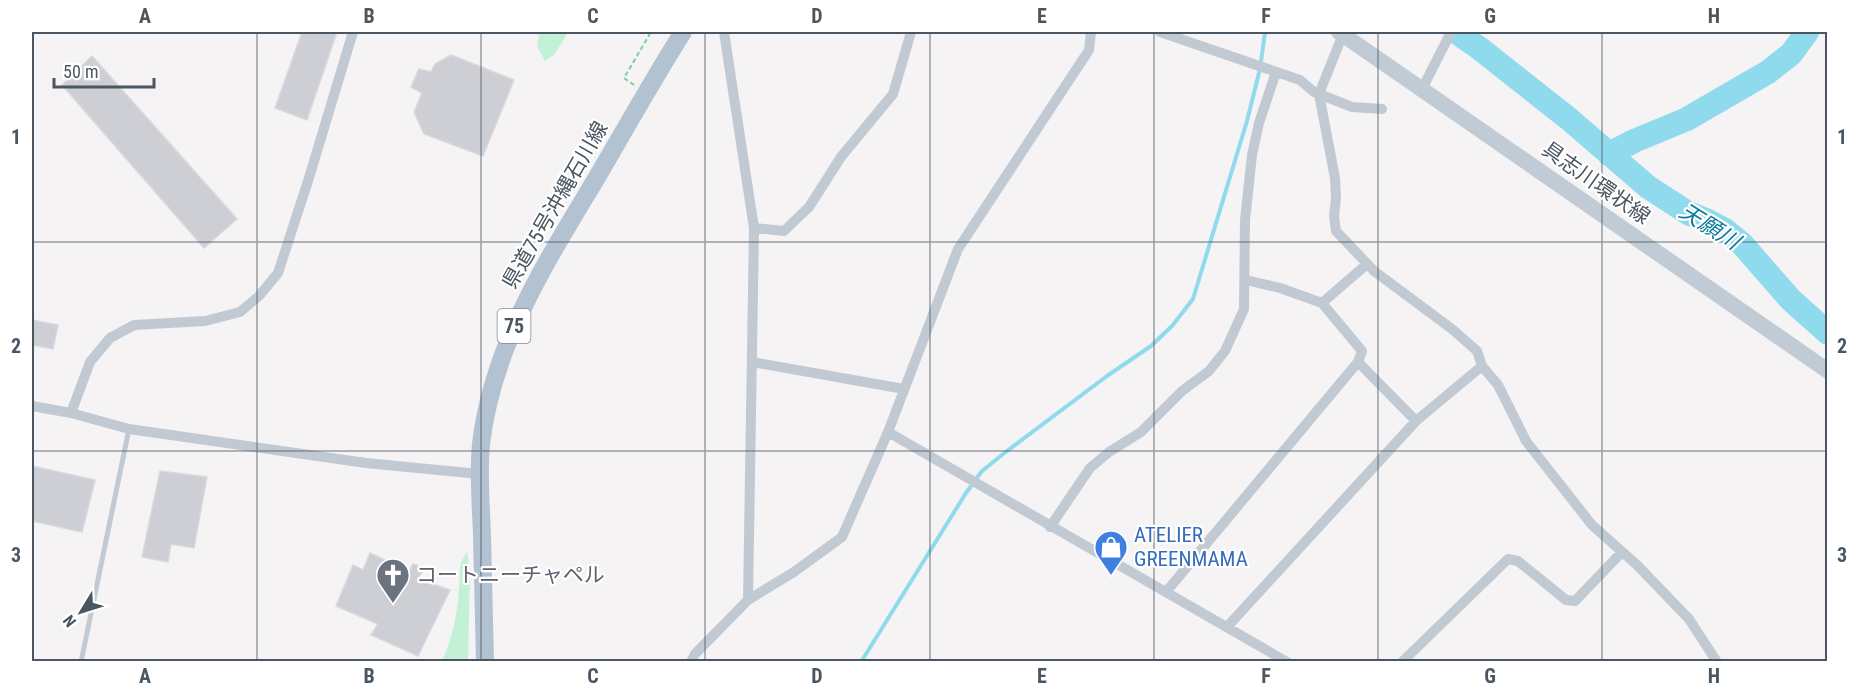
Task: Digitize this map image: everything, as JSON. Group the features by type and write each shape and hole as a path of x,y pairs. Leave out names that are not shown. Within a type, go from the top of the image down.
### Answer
{"main road":[{"name":"県道75号沖縄石川線","path":"484,662 484,594 479,474 481,445 490,397 506,345 519,314 544,268 683,32"},
{"name":"具志川環状線","path":"1341,33 1827,371"}],"street":[{"path":"71,413 90,362 110,338 134,325 205,321 240,312 259,296 278,273 353,32"},
{"path":"724,32 754,228 748,600"},
{"path":"754,228 784,231 809,207 841,157 893,94 911,32"},
{"path":"691,662 694,654 748,600 794,572 842,537 888,432 958,249 1089,50 1091,32"},
{"path":"1160,32 1300,81 1314,92 1352,107 1382,109"},
{"path":"1422,89 1451,32"},
{"path":"1341,33 1319,94 1335,178 1335,231 1374,271 1478,351 1482,366 1498,385 1526,441 1592,525 1689,619 1717,662"},
{"path":"1050,527 1090,468 1109,452 1141,432 1182,391 1209,371 1225,351 1244,309 1245,220 1252,155 1259,123 1276,72"},
{"path":"1322,303 1367,264"},
{"path":"1166,592 1358,362 1362,351 1322,303 1280,288 1246,280"},
{"path":"752,362 904,389"},
{"path":"1358,362 1416,421"},
{"path":"1227,627 1416,421 1482,366"},
{"path":"32,406 71,413 129,429 366,463 479,474"},
{"path":"888,432 1287,662"},
{"path":"1402,662 1508,559 1518,561 1566,600 1575,601 1622,552"}],"lane":[{"path":"81,662 129,429"}],"path":[{"path":"645,93 624,78 651,32"}],"green space":[{"path":"540,32 568,32 555,54 545,61 537,46"},
{"path":"467,552 470,572 468,661 442,661 454,626 461,566"}],"building":[{"path":"302,32 337,32 307,120 275,108"},
{"path":"451,55 514,80 483,156 424,134 414,112 422,93 411,87 419,69 431,72 435,64"},
{"path":"92,56 237,219 204,248 62,85"},
{"path":"32,320 58,325 53,349 32,345"},
{"path":"32,466 95,480 82,532 32,521"},
{"path":"160,471 207,477 194,548 171,544 168,562 142,557"},
{"path":"370,553 409,572 413,564 424,568 418,579 450,590 418,656 371,635 378,624 336,606 353,565 363,570"}],"waterway":[{"path":"861,662 982,471 1107,376 1151,346 1172,326 1193,299 1247,121 1260,69 1265,32"},
{"name":"天願川","path":"1456,32 1569,119 1648,187 1688,213 1725,230 1742,244 1791,300 1828,333"},
{"name":"天願川","path":"1609,154 1687,119 1768,72 1791,54 1807,32"}],"place":[{"name":"ATELIER GREENMAMA","path":"1111,576"},
{"name":"コートニーチャペル","path":"393,604"}]}
